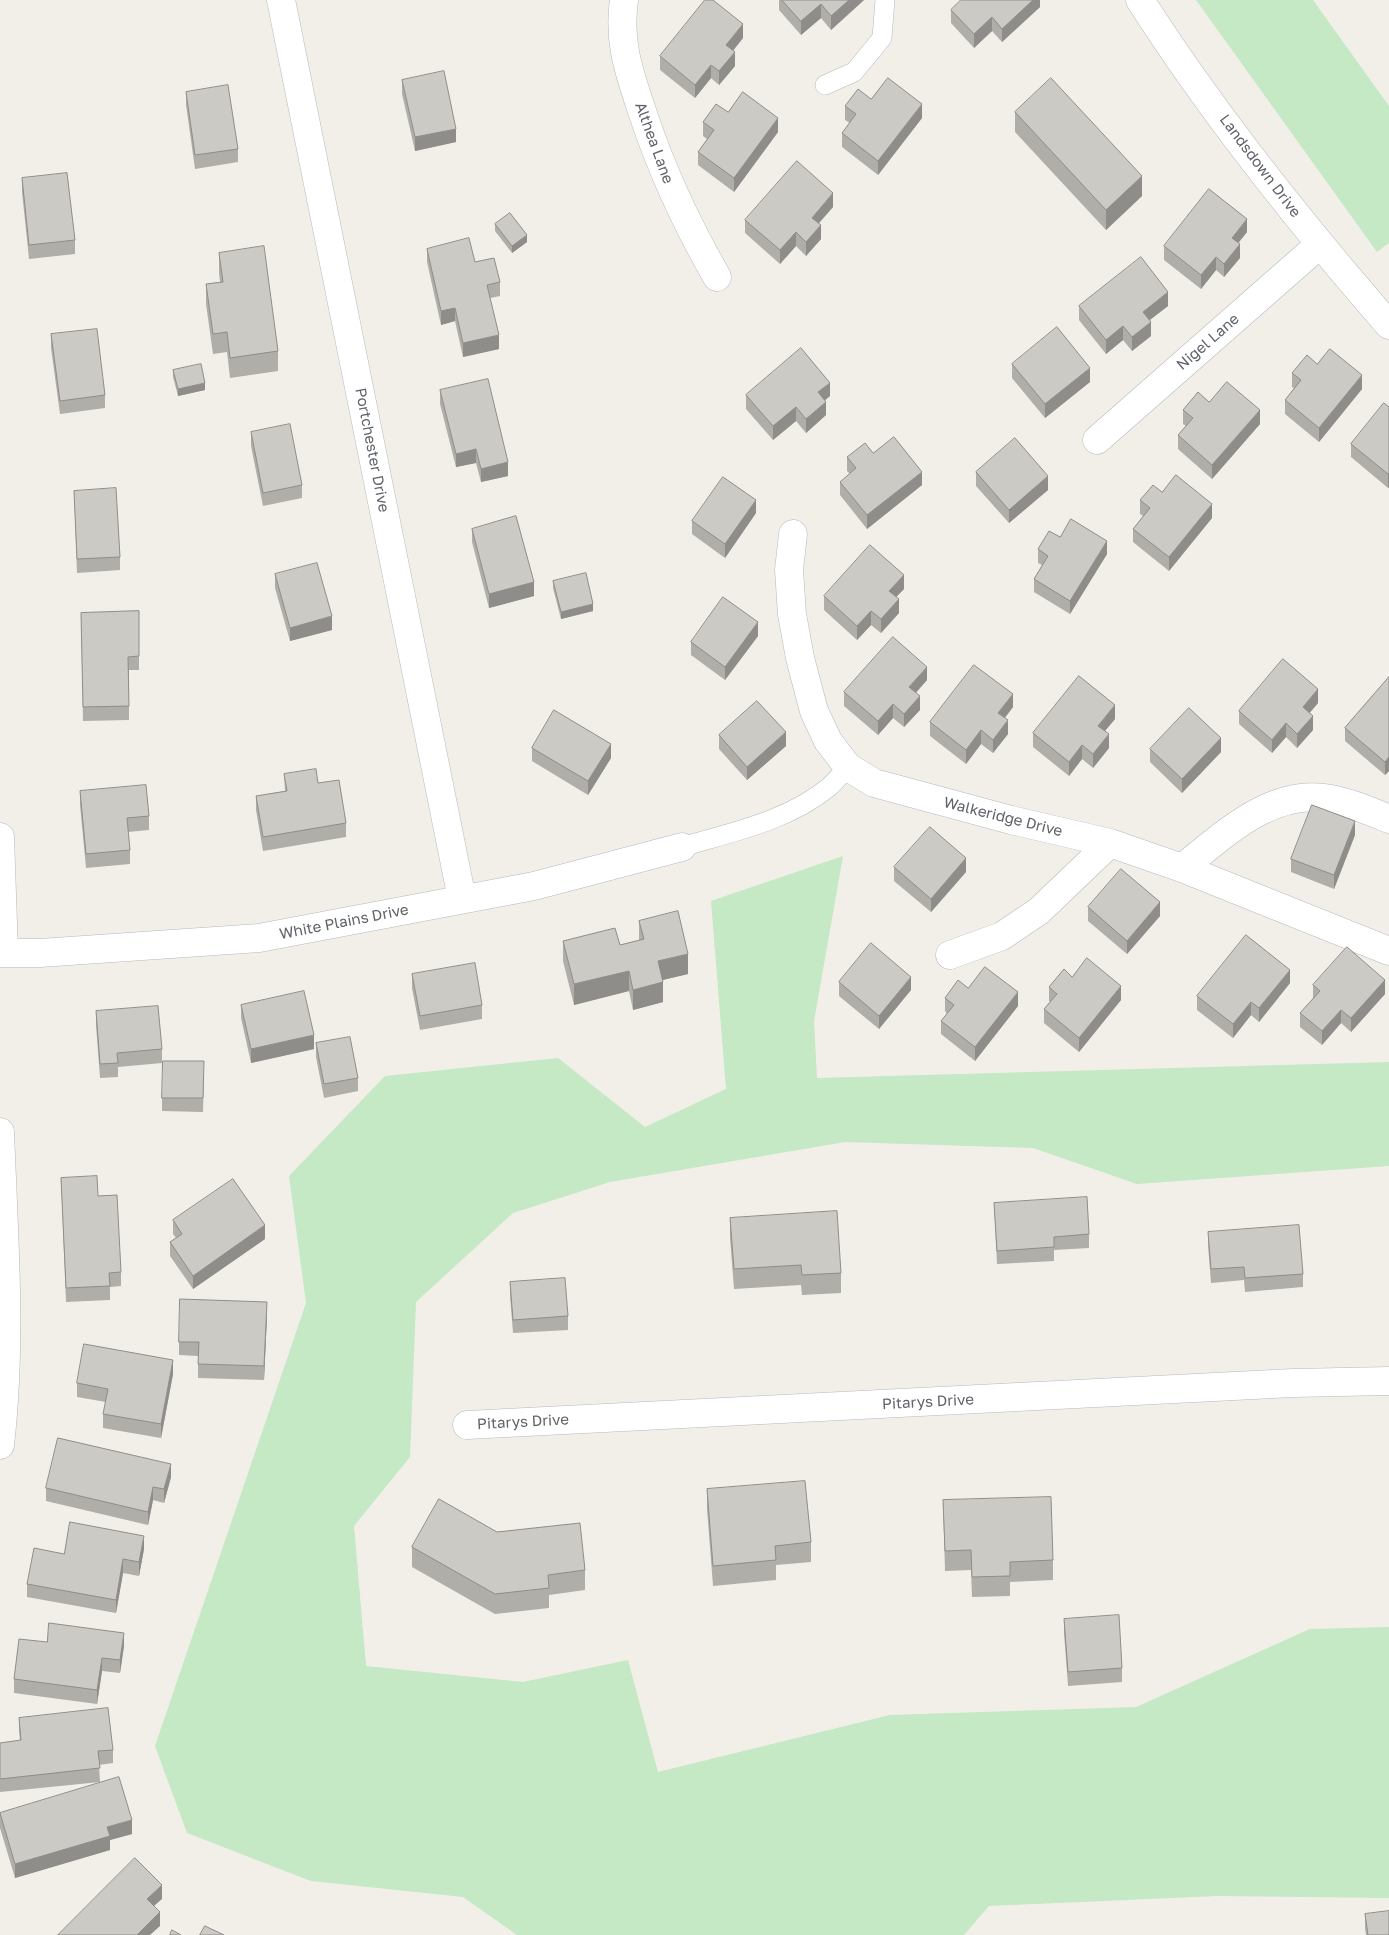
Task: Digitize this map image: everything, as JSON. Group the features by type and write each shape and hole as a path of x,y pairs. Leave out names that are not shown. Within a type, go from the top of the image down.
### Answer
{"street":[{"name":"Portchester Drive","path":"282,0 462,899"},
{"name":"Althea Lane","path":"624,0 621,20 624,56 659,164 693,236 717,277"},
{"name":"Landsdown Drive","path":"1140,0 1172,48 1320,245 1389,325"},
{"name":"Nigel Lane","path":"1098,440 1320,245"},
{"name":"Walkeridge Drive","path":"793,534 789,570 792,614 800,658 814,711 828,741 848,767 874,784 1011,820 1110,843 1182,868 1389,951"},
{"path":"1182,868 1235,826 1275,804 1306,797 1329,798 1352,804 1389,819"},
{"path":"0,836 2,952"},
{"path":"950,955 1002,936 1040,912 1110,843"},
{"name":"White Plains Drive","path":"2,952 40,952 258,938 534,886 682,847"},
{"path":"0,1132 8,1328 6,1393 0,1445"},
{"name":"Pitarys Drive","path":"466,1425 1293,1383 1389,1381"}],"lane":[{"path":"825,86 854,72 882,38 885,0"},
{"path":"682,847 755,826 796,808 830,787 848,767"}],"green space":[{"path":"1196,0 1313,0 1389,106 1389,243 1377,252"},
{"path":"843,856 814,1021 817,1078 1389,1062 1389,1166 1137,1184 1033,1148 845,1142 610,1182 513,1213 416,1302 410,1457 354,1526 366,1666 523,1682 628,1660 658,1772 890,1715 1136,1707 1310,1629 1389,1627 1389,1898 1218,1896 989,1906 964,1935 517,1935 463,1897 311,1881 187,1833 155,1746 306,1303 289,1176 385,1076 558,1058 645,1127 726,1089 711,901"}],"building":[{"path":"705,0 713,0 743,24 726,45 735,52 719,71 711,65 695,85 660,56"},
{"path":"782,0 849,0 831,16 821,4 801,21"},
{"path":"961,0 1033,0 1002,29 992,17 974,34 951,10"},
{"path":"444,71 456,129 415,137 402,80"},
{"path":"888,78 922,104 878,161 842,133 856,114 845,106 858,89 871,99"},
{"path":"1051,78 1142,176 1106,210 1015,112"},
{"path":"228,85 238,149 195,155 186,92"},
{"path":"743,92 778,118 734,178 698,152 714,130 703,122 716,104 728,112"},
{"path":"797,161 833,193 812,218 821,225 806,242 796,232 780,250 745,220"},
{"path":"67,173 75,240 29,245 22,178"},
{"path":"1209,189 1247,219 1232,238 1240,244 1224,264 1216,257 1201,275 1164,246"},
{"path":"510,213 527,235 512,246 495,224"},
{"path":"469,238 475,262 494,258 500,282 487,285 499,335 463,343 455,308 441,311 427,249"},
{"path":"264,246 278,351 230,358 227,332 213,334 206,284 223,282 219,253"},
{"path":"1141,257 1168,292 1143,312 1151,322 1132,337 1123,326 1106,340 1079,306"},
{"path":"1057,327 1090,368 1045,404 1012,364"},
{"path":"97,329 105,395 60,401 51,334"},
{"path":"801,348 830,383 818,392 826,402 806,419 796,407 773,426 746,395"},
{"path":"1330,349 1362,375 1319,428 1285,400 1301,380 1292,373 1307,355 1317,364"},
{"path":"201,364 205,383 178,389 173,370"},
{"path":"488,379 508,462 481,469 476,449 456,454 440,390"},
{"path":"1227,382 1260,410 1212,465 1178,435 1193,418 1183,410 1198,392 1209,402"},
{"path":"1384,403 1389,407 1388,474 1351,444"},
{"path":"290,424 302,485 263,493 251,432"},
{"path":"894,437 922,472 867,515 840,482 856,468 847,457 865,443 873,453"},
{"path":"1015,438 1048,476 1009,510 976,472"},
{"path":"1176,475 1212,504 1169,557 1133,529 1150,508 1140,500 1153,485 1162,492"},
{"path":"723,477 756,500 725,544 692,521"},
{"path":"116,488 120,557 77,559 74,491"},
{"path":"516,516 534,582 489,594 472,529"},
{"path":"1071,519 1107,541 1070,601 1034,579 1048,556 1038,549 1049,531 1060,537"},
{"path":"870,545 904,575 889,591 899,599 881,619 871,611 857,626 824,596"},
{"path":"317,563 332,616 290,628 275,574"},
{"path":"586,573 593,604 561,612 553,581"},
{"path":"723,597 758,622 725,667 691,642"},
{"path":"139,611 139,656 128,657 129,706 83,707 81,613"},
{"path":"893,637 927,667 909,687 920,696 904,714 893,704 878,721 844,692"},
{"path":"1283,659 1318,689 1303,707 1313,716 1297,734 1286,723 1272,740 1239,711"},
{"path":"974,665 1013,694 998,713 1008,720 993,740 981,730 966,750 930,722"},
{"path":"1079,676 1115,705 1098,726 1109,734 1093,754 1082,745 1069,762 1033,733"},
{"path":"1389,677 1389,757 1385,762 1345,728"},
{"path":"757,701 786,732 747,767 719,735"},
{"path":"1189,708 1221,738 1182,779 1150,749"},
{"path":"554,710 611,744 588,781 532,748"},
{"path":"316,769 318,783 339,780 346,823 263,837 256,796 287,791 284,774"},
{"path":"146,785 149,816 127,818 130,850 86,854 80,791"},
{"path":"1312,805 1355,821 1334,875 1291,859"},
{"path":"930,827 966,858 931,899 894,867"},
{"path":"1121,869 1160,902 1127,941 1088,907"},
{"path":"678,911 688,954 658,961 663,982 633,990 629,971 574,984 563,941 615,928 620,945 644,939 639,921"},
{"path":"1246,935 1290,970 1259,1008 1251,1002 1233,1024 1197,996"},
{"path":"871,943 911,977 879,1016 839,982"},
{"path":"1347,947 1385,980 1351,1018 1341,1010 1322,1031 1300,1013 1320,991 1313,985"},
{"path":"1087,958 1121,986 1079,1038 1044,1009 1057,994 1049,987 1064,969 1072,977"},
{"path":"475,963 482,1005 420,1016 412,974"},
{"path":"985,967 1018,992 975,1047 941,1021 954,1005 945,998 958,980 968,988"},
{"path":"304,991 314,1035 251,1049 241,1005"},
{"path":"158,1006 162,1049 117,1053 118,1063 100,1064 96,1011"},
{"path":"350,1037 358,1078 324,1084 316,1043"},
{"path":"163,1061 204,1061 203,1098 162,1098"},
{"path":"97,1176 98,1196 117,1195 121,1272 109,1273 110,1286 66,1288 61,1178"},
{"path":"233,1179 265,1225 193,1276 170,1242 182,1234 173,1220"},
{"path":"1087,1197 1089,1234 1054,1237 1054,1247 997,1251 994,1203"},
{"path":"837,1211 841,1273 802,1275 801,1265 734,1269 730,1218"},
{"path":"1299,1225 1303,1274 1245,1278 1244,1267 1211,1269 1208,1232"},
{"path":"565,1278 568,1316 513,1320 510,1282"},
{"path":"180,1299 267,1302 264,1366 198,1364 199,1342 179,1342"},
{"path":"84,1344 173,1360 161,1424 103,1414 108,1389 77,1383"},
{"path":"58,1438 171,1464 164,1489 153,1487 148,1512 46,1488"},
{"path":"805,1481 811,1542 775,1546 776,1560 713,1566 707,1489"},
{"path":"1051,1497 1053,1560 1010,1562 1010,1576 972,1577 971,1550 945,1551 943,1500"},
{"path":"439,1499 497,1532 580,1523 585,1570 548,1575 549,1588 495,1594 412,1547"},
{"path":"70,1522 144,1536 139,1562 123,1559 116,1600 27,1584 34,1548 64,1554"},
{"path":"1119,1615 1122,1668 1068,1672 1064,1619"},
{"path":"49,1623 124,1633 120,1660 102,1658 97,1690 14,1679 19,1639 47,1642"},
{"path":"108,1708 113,1750 98,1751 100,1768 0,1779 0,1743 21,1740 19,1718"},
{"path":"119,1777 132,1820 107,1827 110,1836 15,1864 0,1813"},
{"path":"135,1858 162,1885 147,1899 160,1912 137,1935 58,1935"},
{"path":"1389,1911 1389,1935 1368,1935 1365,1914"},
{"path":"205,1926 224,1935 200,1935"},
{"path":"172,1930 181,1935 170,1935"}]}
